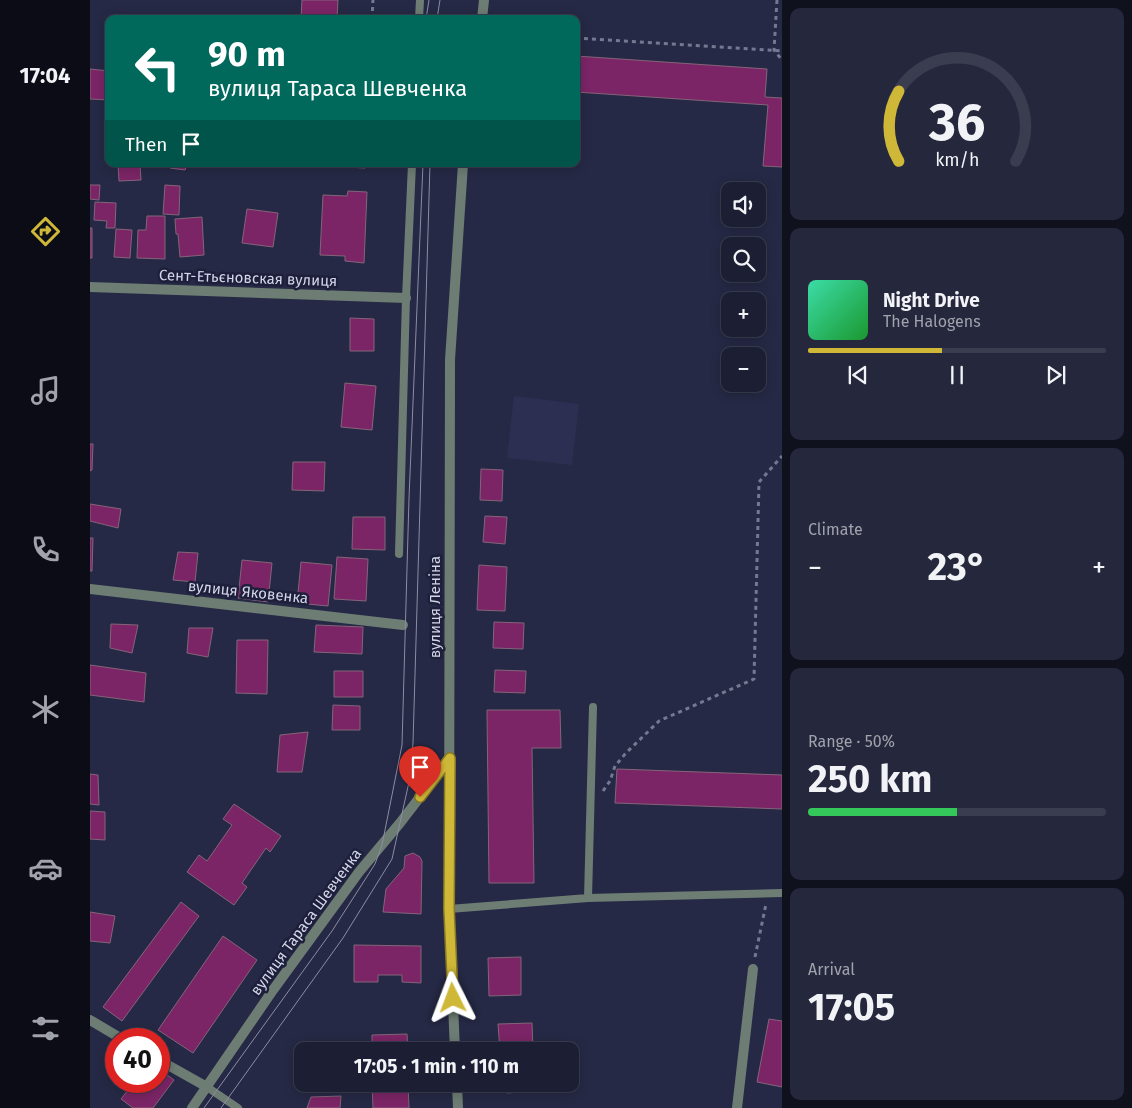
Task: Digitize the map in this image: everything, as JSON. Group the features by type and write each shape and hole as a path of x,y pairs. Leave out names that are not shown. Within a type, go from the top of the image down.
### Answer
{"street":[{"path":"482,15 484,0"},
{"name":"вулиця Леніна","path":"455,1042 449,909 450,360 463,167"},
{"name":"Сент-Етьєновская вулиця","path":"90,287 406,298"},
{"name":"вулиця Яковенка","path":"90,590 402,625"},
{"name":"вулиця Тараса Шевченка","path":"192,1108 359,872 450,758"},
{"path":"737,1108 753,969"},
{"path":"90,1020 105,1029"},
{"path":"170,1066 207,1087"},
{"path":"457,1092 458,1108"}],"lane":[{"path":"419,15 420,0"},
{"path":"399,554 406,298 412,167"},
{"path":"588,898 593,707"},
{"path":"449,909 588,898 782,893"},
{"path":"207,1087 238,1108"}],"path":[{"path":"372,15 373,0"},
{"path":"777,0 774,50 782,60"},
{"path":"580,38 782,51"},
{"path":"590,810 610,781 615,766 659,721 754,679 759,482 782,456"},
{"path":"753,969 768,894"}],"shaded area":[{"path":"514,396 579,404 572,465 507,458"}],"building":[{"path":"302,0 338,0 337,15 301,15"},
{"path":"580,56 767,69 765,97 782,98 782,167 763,166 768,105 580,92"},
{"path":"90,69 105,71 105,100 90,99"},
{"path":"118,167 140,167 141,180 119,181"},
{"path":"170,167 186,167 185,170"},
{"path":"90,185 100,185 99,200 90,199"},
{"path":"165,185 180,186 179,215 163,214"},
{"path":"348,191 367,192 364,263 345,261 345,256 320,255 323,195 347,196"},
{"path":"95,202 116,203 115,228 106,228 107,221 94,220"},
{"path":"247,209 278,213 273,247 242,243"},
{"path":"147,216 165,216 165,259 137,258 138,230 146,230"},
{"path":"202,217 204,255 180,257 175,219"},
{"path":"90,228 92,228 92,258 90,258"},
{"path":"116,229 132,230 130,258 114,257"},
{"path":"350,318 374,319 374,351 350,351"},
{"path":"345,383 376,386 372,430 341,427"},
{"path":"90,444 93,444 92,470 90,471"},
{"path":"293,462 325,462 324,491 292,490"},
{"path":"481,469 503,470 502,501 480,500"},
{"path":"90,504 121,509 118,528 90,521"},
{"path":"485,516 507,517 505,544 483,542"},
{"path":"353,517 385,517 385,550 352,549"},
{"path":"90,538 93,538 92,571 90,571"},
{"path":"178,552 198,553 195,582 173,580"},
{"path":"337,557 368,559 366,601 334,599"},
{"path":"242,560 272,563 268,602 238,598"},
{"path":"301,562 332,565 328,606 297,603"},
{"path":"479,565 507,567 505,611 477,610"},
{"path":"494,622 524,623 523,649 493,648"},
{"path":"111,624 138,625 132,653 110,648"},
{"path":"316,625 363,627 362,654 314,652"},
{"path":"189,628 213,628 208,657 187,653"},
{"path":"237,640 268,640 267,694 236,693"},
{"path":"90,665 146,673 144,702 90,695"},
{"path":"495,670 526,671 525,693 494,692"},
{"path":"334,671 363,671 363,697 334,697"},
{"path":"333,705 360,706 360,730 332,730"},
{"path":"487,710 560,710 561,748 532,748 534,883 489,883"},
{"path":"308,732 302,772 277,772 280,735"},
{"path":"617,769 782,775 782,809 615,803"},
{"path":"90,774 98,775 99,805 90,804"},
{"path":"234,804 281,836 270,852 266,848 242,883 247,887 234,905 187,872 199,855 207,861 232,825 223,819"},
{"path":"90,811 105,812 105,840 90,839"},
{"path":"413,853 420,857 422,861 421,914 383,912 386,889 404,868 405,856"},
{"path":"181,902 199,916 122,1021 103,1007"},
{"path":"90,912 115,916 110,943 90,941"},
{"path":"223,936 257,960 193,1053 170,1038 170,1028 159,1028"},
{"path":"354,945 421,946 421,983 402,982 402,975 378,975 378,982 354,982"},
{"path":"521,957 521,995 489,996 488,958"},
{"path":"769,1019 782,1021 782,1087 757,1082"},
{"path":"532,1023 533,1042 499,1042 498,1024"},
{"path":"407,1034 407,1042 372,1042 372,1035"},
{"path":"170,1077 174,1080 170,1085"},
{"path":"372,1092 408,1092 409,1108 373,1108"},
{"path":"126,1093 164,1093 153,1108 133,1108 121,1099"},
{"path":"341,1096 340,1108 307,1108 311,1097"}],"tram line":[{"path":"427,15 429,0"},
{"path":"438,15 440,0"},
{"path":"204,1108 332,931 375,864 382,845 402,745 409,498 423,167"},
{"path":"221,1108 343,938 392,859 409,782 413,743 430,167"}],"route":[{"path":"420,797 450,758 449,909 453,998"}]}
